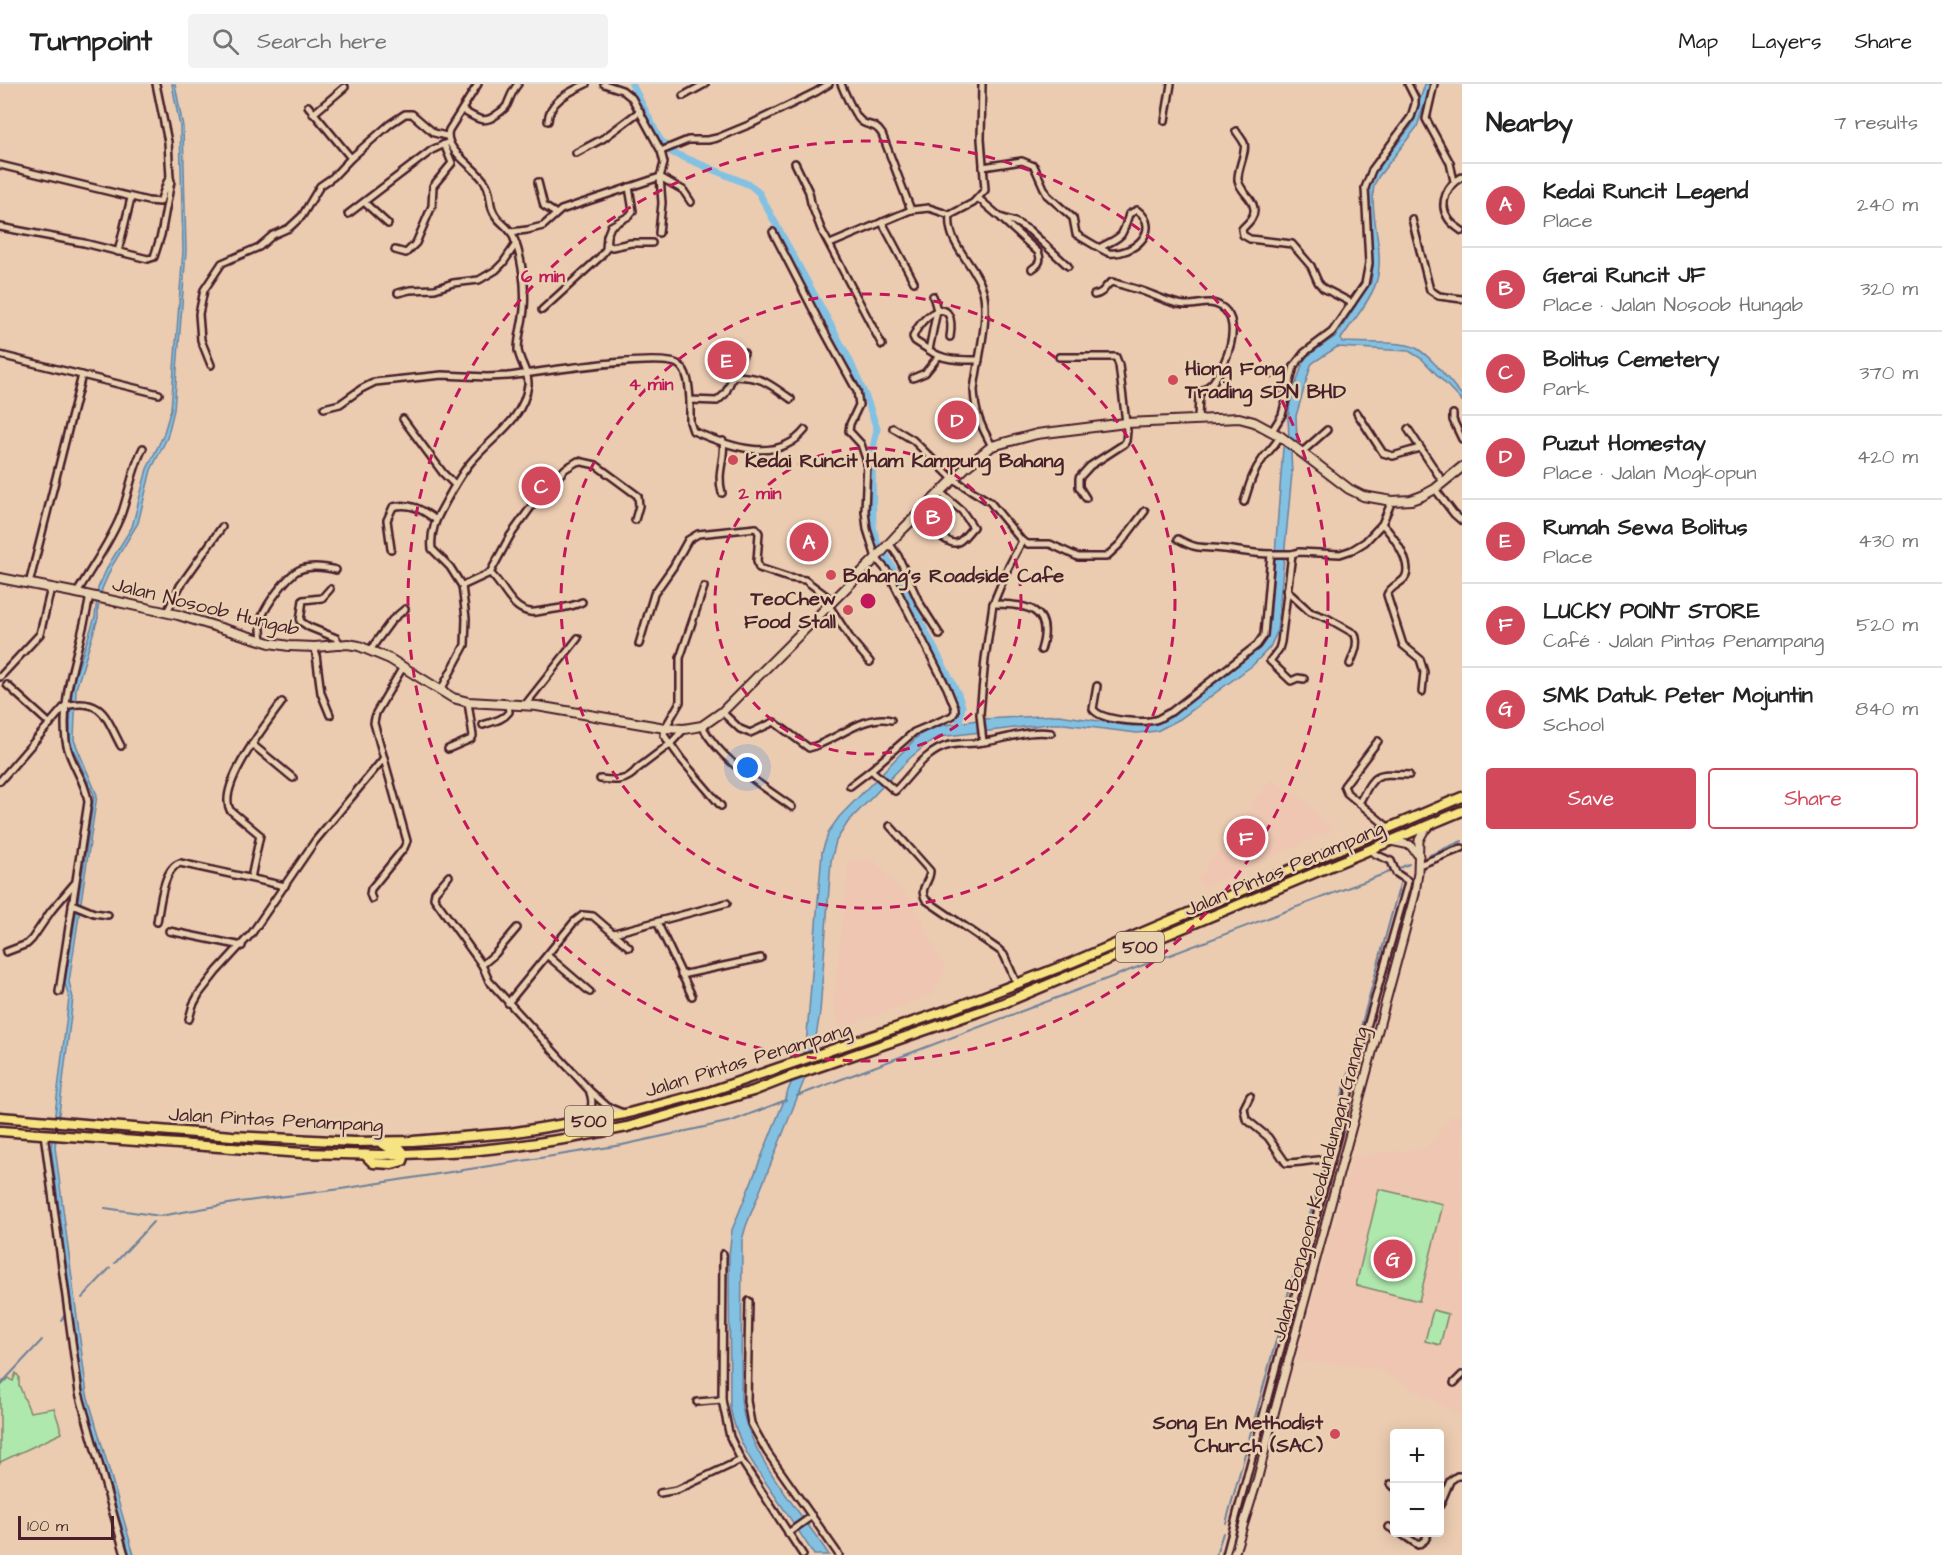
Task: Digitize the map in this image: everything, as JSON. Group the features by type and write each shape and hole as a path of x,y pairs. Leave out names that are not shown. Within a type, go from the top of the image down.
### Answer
{"main road":[{"name":"Jalan Nosoob Hungab","path":"0,578 167,612 289,646 315,647 348,644 390,659 453,698 468,702 525,705 665,728 684,729 702,726 722,712 953,479 992,446 1037,434 1126,423 1239,418 1272,431 1349,489 1363,496 1392,501 1411,500 1435,489 1462,467"},
{"name":"Jalan Pintas Penampang","path":"0,1117 244,1136 380,1142 470,1137 547,1128 625,1114 711,1091 954,1008 1017,984 1462,797"},
{"name":"Jalan Pintas Penampang","path":"0,1131 302,1153 364,1155 470,1151 528,1144 627,1127 763,1088 789,1077 1004,1004 1462,811"},
{"path":"547,1128 551,1135 557,1136 580,1132 592,1134"},
{"path":"380,1142 388,1147 400,1148 405,1154"}],"street":[{"path":"0,227 148,259 154,257 168,202 170,178 168,142 156,84"},
{"path":"395,250 403,253 409,251 423,229 432,206 433,186 452,164 446,141 448,130 478,84"},
{"path":"462,110 480,120 491,118 507,107 509,98 518,84"},
{"path":"548,121 548,114 553,104 586,84"},
{"path":"604,84 619,86 628,94 665,148 660,177 662,203 659,233"},
{"path":"683,96 705,84"},
{"path":"665,148 688,140 717,138 751,124 829,84"},
{"path":"841,84 858,118 876,126 882,134 911,210"},
{"path":"830,244 911,210 929,208 950,215 979,199 985,190 981,139 982,84"},
{"path":"1165,121 1170,84"},
{"path":"1272,431 1282,415 1294,366 1304,353 1332,332 1361,291 1368,277 1365,188 1367,180 1411,117 1415,98 1408,84"},
{"path":"1434,84 1426,119 1450,163 1454,181"},
{"path":"313,114 345,87"},
{"path":"308,106 351,158"},
{"path":"576,153 604,138 640,111"},
{"path":"211,365 201,340 199,314 204,290 222,263 260,247 273,235 289,228 302,216 320,186 333,177 390,124 405,114 412,114 446,141 486,184 493,212 496,218 512,232 516,244 524,302 518,350 528,374 528,385 519,411 502,432 473,460 455,485 431,534 432,549 450,567 462,586 466,618 465,645 441,690"},
{"path":"1236,131 1244,142 1238,176 1239,184 1251,200 1254,210 1251,219 1242,229 1243,235 1250,239 1292,244 1311,266 1323,288 1352,303"},
{"path":"348,214 446,141"},
{"path":"983,167 1022,161 1034,166 1049,199 1073,218 1076,234 1109,253 1126,250 1140,243 1146,235 1145,219 1142,213 1137,210 1129,214 1125,231 1120,237 1101,247"},
{"path":"795,163 809,192 815,215 882,345"},
{"path":"0,165 131,198 168,202"},
{"path":"512,232 543,226 555,213 567,207 660,177 683,190 691,202"},
{"path":"1462,177 1454,181 1446,192 1444,208 1448,220 1462,231"},
{"path":"160,202 170,178"},
{"path":"538,182 544,206 555,213"},
{"path":"542,310 600,257 607,245 607,236 611,226 629,216 633,211 629,187"},
{"path":"118,252 131,198"},
{"path":"979,199 1038,252 1039,262 1032,269"},
{"path":"365,203 388,224"},
{"path":"950,215 953,237 983,290 985,310 974,390 975,409 978,421 992,446"},
{"path":"1000,217 1029,230 1068,266"},
{"path":"1412,219 1430,290 1439,296 1462,299"},
{"path":"882,222 914,282"},
{"path":"773,232 857,391 859,405 849,431 861,444 867,462 865,511 867,529 878,555 947,688 955,712 946,719 914,732 850,786"},
{"path":"607,245 614,247 627,243 652,243"},
{"path":"398,293 435,289 453,283 479,280 496,270 516,244"},
{"path":"1094,295 1103,292 1112,282 1184,305 1208,303 1224,309 1233,324 1230,348 1212,384 1199,394 1198,419"},
{"path":"929,350 938,310 933,296"},
{"path":"950,337 951,318 944,310 938,310 922,320 913,337 915,341 938,357 979,360"},
{"path":"690,400 717,400 725,394 744,353"},
{"path":"0,355 159,394"},
{"path":"913,378 925,373 938,357"},
{"path":"1059,357 1116,357 1118,361 1127,437 1124,444 1090,465 1079,478 1079,487 1086,498"},
{"path":"324,408 340,404 375,382 442,375 487,377 528,374 650,360 674,362 683,369 689,388 690,422 693,431 745,450 764,449 794,442 806,430"},
{"path":"29,584 82,375"},
{"path":"733,376 751,376 762,379 791,399"},
{"path":"1356,413 1383,453 1393,456 1420,448"},
{"path":"1453,414 1453,420 1462,438"},
{"path":"403,419 443,473 455,485"},
{"path":"893,428 913,440 953,479 990,502 1022,541 1028,543 1050,544 1078,557 1106,557 1120,544 1145,511"},
{"path":"1408,429 1443,482"},
{"path":"1298,450 1328,430"},
{"path":"1244,502 1253,474 1282,438"},
{"path":"722,493 719,482 723,441"},
{"path":"77,592 116,527 143,448"},
{"path":"462,586 490,573 526,512 565,469 578,461 596,465 638,496 639,506 635,519"},
{"path":"1435,489 1462,521"},
{"path":"917,515 943,538 951,543 960,542 973,527 962,511 940,492"},
{"path":"1178,539 1197,548 1223,549 1246,554 1345,553 1361,545 1382,524 1392,501"},
{"path":"391,549 387,520 393,507 402,505 420,508 436,520"},
{"path":"1382,524 1398,544 1408,568 1406,575 1389,590 1387,595 1403,645 1420,659 1424,672 1422,692"},
{"path":"167,612 180,586 222,527"},
{"path":"639,644 654,594 688,540 698,534 756,528 759,533 757,561 759,568 789,578 806,580 830,602 852,641 870,662"},
{"path":"983,739 980,714 993,604 1022,541"},
{"path":"888,544 898,556 919,602 940,635"},
{"path":"1096,686 1093,709 1099,715 1139,722 1157,719 1171,712 1257,645 1264,635 1272,554"},
{"path":"1289,554 1281,642 1279,650 1270,661 1291,681 1298,678 1304,679"},
{"path":"262,640 261,623 264,612 292,574 311,567 336,570"},
{"path":"490,573 511,600 520,608 530,612 574,606 582,602"},
{"path":"704,587 680,658 680,702 665,728 665,738 721,806"},
{"path":"0,678 40,634 51,588"},
{"path":"330,589 322,598 303,600 300,621 336,638 340,644"},
{"path":"1286,590 1310,612 1327,618 1355,634 1356,649 1350,664"},
{"path":"59,992 88,802 66,741 68,683 91,596"},
{"path":"993,604 1027,606 1038,613 1044,627 1041,650"},
{"path":"370,650 392,620 405,609"},
{"path":"525,705 578,638"},
{"path":"315,647 321,693 330,715"},
{"path":"372,899 371,889 407,841 374,719 403,667"},
{"path":"7,685 50,724"},
{"path":"251,878 260,835 234,814 228,807 228,802 241,760 282,702"},
{"path":"448,749 473,736 468,702"},
{"path":"483,725 506,716 509,712 508,704"},
{"path":"0,781 67,705 95,706 101,710 122,746"},
{"path":"722,712 740,729 750,733 774,722 809,748 869,722 884,718 891,720"},
{"path":"702,726 712,744 742,770 792,807"},
{"path":"600,779 626,779 632,776 637,769 670,744 684,729"},
{"path":"871,770 895,791 928,757 941,748 983,739 997,741 1026,733 1051,733"},
{"path":"1378,741 1344,786 1347,793 1389,828"},
{"path":"252,744 293,778"},
{"path":"189,1019 199,994 217,971 242,946 270,910 315,841 384,758"},
{"path":"1359,803 1377,775 1409,775"},
{"name":"Jalan Bongoon Kodundungan Ganang","path":"1234,1555 1257,1481 1414,894 1421,835 1434,823"},
{"path":"890,826 930,871 922,894 926,900 999,950 1004,955 1017,984"},
{"path":"1390,842 1403,842 1410,845 1419,856"},
{"path":"1419,865 1462,848"},
{"path":"1226,1555 1407,881 1396,873 1390,861 1371,850"},
{"path":"157,922 168,875 172,867 180,863 285,886"},
{"path":"448,876 435,892 434,898 482,965 489,981 507,1004 590,1091 608,1107 625,1114"},
{"path":"6,952 27,944 32,939 51,911 75,883"},
{"path":"614,933 727,903"},
{"path":"72,904 85,911 108,915"},
{"path":"507,1004 574,922 584,915 593,916 629,947"},
{"path":"657,922 692,996"},
{"path":"482,965 495,954 517,928"},
{"path":"169,930 242,946"},
{"path":"548,956 590,992"},
{"path":"681,975 762,958"},
{"path":"1361,1048 1373,1047"},
{"path":"585,1121 593,1104 590,1091"},
{"path":"1250,1096 1244,1108 1246,1119 1268,1137 1286,1162 1299,1163 1312,1159 1331,1159"},
{"path":"45,1134 79,1393 125,1555"},
{"path":"1336,1146 1346,1147"},
{"path":"723,1254 722,1400 730,1437 741,1460 791,1532 803,1555"},
{"path":"749,1300 747,1401 751,1423 810,1518 839,1555"},
{"path":"1454,1383 1462,1375"},
{"path":"697,1402 722,1400"},
{"path":"660,1493 677,1490 741,1460"},
{"path":"1444,1495 1450,1481 1457,1476 1462,1476"},
{"path":"791,1532 810,1518"},
{"path":"1405,1537 1418,1545 1426,1537"}],"shaded area":[{"path":"1271,778 1289,792 1299,795 1333,830 1202,888 1198,879"},
{"path":"872,859 914,904 946,969 931,995 841,1028 833,1006 849,860"},
{"path":"1462,1116 1462,1417 1374,1367 1296,1362 1353,1156 1426,1148 1451,1117"}],"green space":[{"path":"1379,1189 1443,1204 1419,1301 1356,1285"},
{"path":"1433,1310 1448,1314 1440,1345 1425,1341"},
{"path":"16,1373 30,1412 54,1408 62,1433 0,1463 0,1387 9,1378 13,1381"}],"water":[{"path":"172,84 175,84 183,127 186,251 174,410 167,438 151,470 138,523 112,566 102,589 98,618 76,689 74,740 97,795 69,982 73,998 55,1147 87,1394 134,1555 130,1555 83,1393 51,1147 69,998 65,983 94,795 70,742 71,688 95,617 98,588 109,564 132,527 147,469 163,436 171,409 183,251 180,127"},
{"path":"1425,84 1431,84 1417,127 1374,185 1379,271 1369,298 1341,339 1342,342 1392,343 1416,348 1428,357 1462,395 1462,401 1422,359 1409,351 1337,347 1314,362 1311,365 1296,416 1297,441 1294,442 1291,454 1292,473 1277,632 1270,647 1253,665 1180,719 1157,731 1137,733 1048,724 939,737 910,758 848,822 836,841 831,861 820,1012 814,1049 805,1078 742,1240 741,1398 744,1418 752,1439 776,1480 829,1555 814,1555 753,1463 741,1442 733,1419 730,1407 729,1255 732,1230 806,1046 822,852 829,831 839,817 916,738 930,728 984,719 1059,715 1132,726 1148,725 1172,714 1260,647 1268,635 1270,621 1283,448 1289,437 1290,403 1307,356 1336,336 1371,282 1373,267 1369,183 1412,125"}],"waterway":[{"path":"632,84 659,138 671,152 750,185 759,193 848,357 877,429 872,453 873,527 878,545 887,557 958,694 962,706 958,728"},
{"path":"1430,855 1462,841"},
{"path":"1397,869 1409,864"},
{"path":"797,1096 1392,871"},
{"path":"1326,1155 1401,880"},
{"path":"105,1208 160,1216 240,1202 515,1162 622,1145 732,1121 786,1100"},
{"path":"1318,1186 1325,1161"},
{"path":"1299,1255 1316,1193"},
{"path":"115,1263 153,1222"},
{"path":"1287,1298 1297,1262"},
{"path":"82,1298 110,1268"},
{"path":"1226,1523 1286,1304"},
{"path":"61,1320 66,1314"},
{"path":"0,1385 42,1340"},
{"path":"1216,1555 1223,1533"}],"place":[{"name":"Rumah Sewa Bolitus","path":"727,360"},
{"name":"Hiong Fong Trading SDN BHD","path":"1173,380"},
{"name":"Puzut Homestay","path":"957,420"},
{"name":"Kedai Runcit Ham Kampung Bahang","path":"733,460"},
{"name":"Bolitus Cemetery","path":"541,486"},
{"name":"Gerai Runcit JF","path":"933,517"},
{"name":"Kedai Runcit Legend","path":"809,542"},
{"name":"Bahang's Roadside Cafe","path":"831,575"},
{"name":"TeoChew Food Stall","path":"848,610"},
{"name":"LUCKY POINT STORE","path":"1246,838"},
{"name":"SMK Datuk Peter Mojuntin","path":"1393,1259"},
{"name":"Song En Methodist Church (SAC)","path":"1335,1434"}]}
